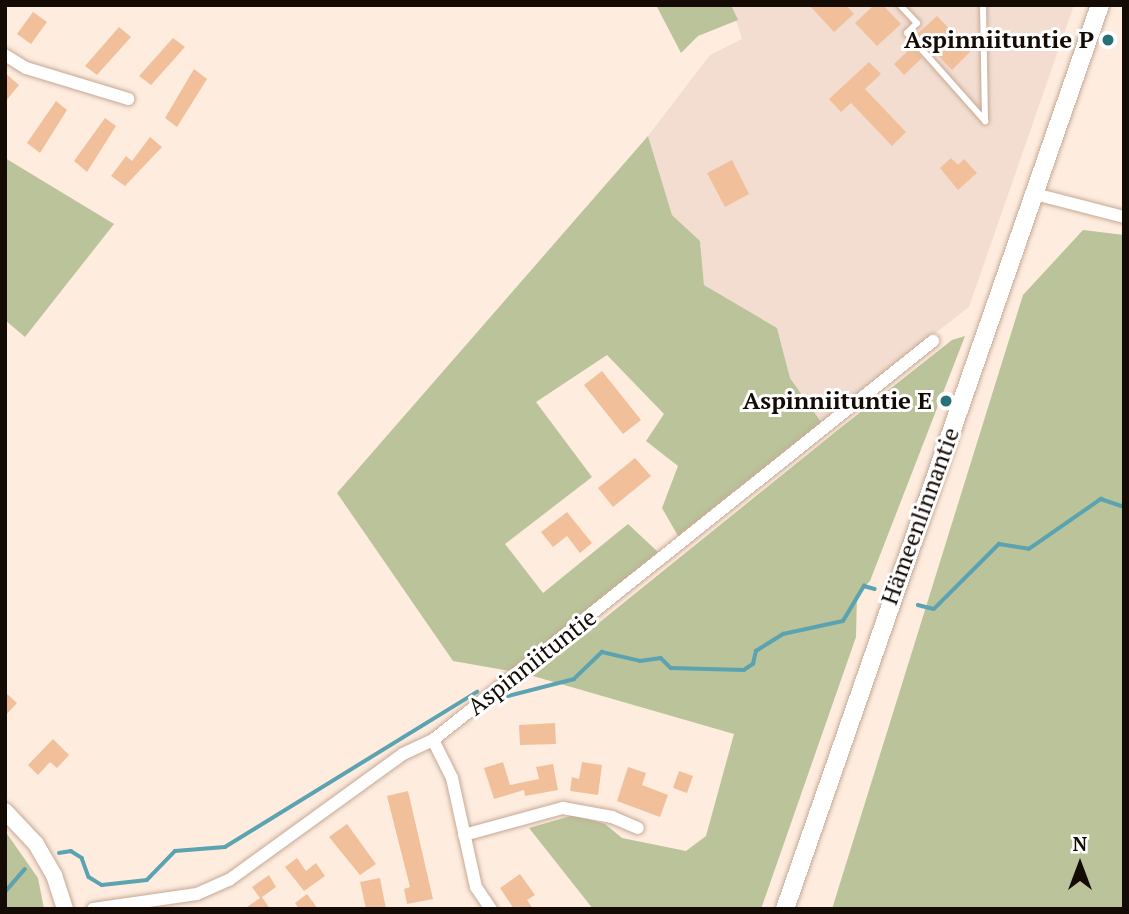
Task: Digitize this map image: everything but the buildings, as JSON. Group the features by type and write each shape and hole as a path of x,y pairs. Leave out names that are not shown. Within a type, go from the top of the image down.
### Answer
{"main road":[{"name":"Hämeenlinnantie","path":"785,909 1100,5"}],"street":[{"path":"5,55 44,75 128,99"},
{"path":"1035,194 1124,217"},
{"name":"Aspinniituntie","path":"93,909 197,894 229,880 403,754 433,740 933,341"},
{"path":"433,740 452,778 476,887 491,909"},
{"path":"464,835 562,808 612,817 638,828"},
{"path":"7,816 36,844 54,875 65,909"}],"lane":[{"path":"900,5 917,23 907,33 985,121 983,5"}],"shaded area":[{"path":"731,5 1074,5 969,307 821,422 790,378 777,328 704,285 700,241 672,215 648,136 710,55 742,39"}],"green space":[{"path":"656,5 731,5 738,20 698,36 681,53"},
{"path":"648,136 672,215 700,241 704,285 777,328 790,378 821,422 678,536 662,508 678,466 646,441 664,414 607,355 536,402 592,477 505,544 543,593 628,524 658,552 510,671 453,661 337,493"},
{"path":"5,158 114,224 25,337 5,320"},
{"path":"1083,230 1124,235 1124,909 832,909 1023,295"},
{"path":"965,336 870,581 857,594 856,637 761,909 593,909 529,828 574,815 605,824 622,838 686,851 706,836 734,734 533,676 952,340"},
{"path":"5,831 38,878 44,909 5,909"}],"waterway":[{"path":"918,605 934,609 999,544 1029,549 1101,499 1124,507"},
{"path":"508,696 574,679 602,652 640,661 661,658 671,668 744,670 753,664 756,651 783,634 843,621 864,586 875,589"},
{"path":"59,853 71,851 82,858 89,877 102,885 147,880 175,851 225,847 477,692"},
{"path":"5,892 25,869"}],"place":[{"name":"Aspinniituntie P","path":"1108,40"},
{"name":"Aspinniituntie E","path":"946,401"}]}
